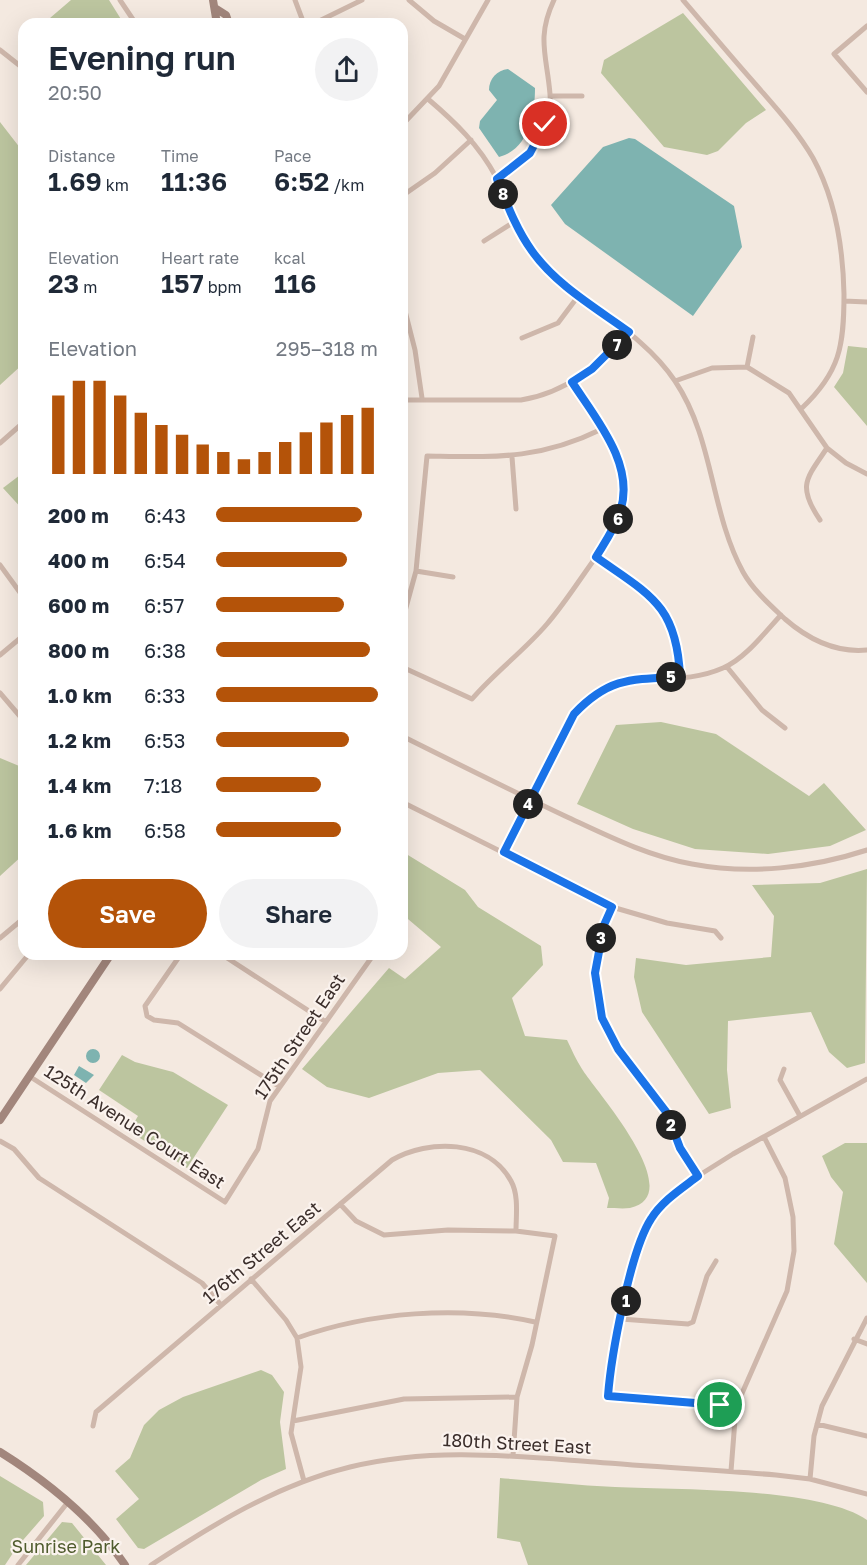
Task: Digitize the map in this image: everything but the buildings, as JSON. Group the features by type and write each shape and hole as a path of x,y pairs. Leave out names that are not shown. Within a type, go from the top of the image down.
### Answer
{"street":[{"path":"120,0 132,18"},
{"path":"295,0 302,18"},
{"path":"326,18 362,0"},
{"path":"409,0 434,21 465,39"},
{"path":"408,119 439,86 488,0"},
{"path":"497,179 530,153 545,124 550,96 542,39 545,19 554,0"},
{"path":"683,0 794,129 813,159 837,225 843,254 844,301 839,356 831,377 802,408"},
{"path":"214,4 227,18"},
{"path":"867,26 834,54 867,92"},
{"path":"0,50 18,64"},
{"path":"550,96 582,96"},
{"path":"428,99 471,140 497,179 514,222 532,252 550,273 629,332 653,353 675,381 706,446 731,547 744,574 798,631 816,641 844,650 867,650"},
{"path":"408,192 435,173 471,140"},
{"path":"484,240 514,222"},
{"path":"522,338 558,323 579,295"},
{"path":"844,301 867,302"},
{"path":"408,323 423,398"},
{"path":"408,399 521,400 538,397 572,382 592,369 629,332"},
{"path":"747,367 753,337"},
{"path":"675,381 712,368 747,367 775,382 789,393 802,408 827,448 846,463 867,474"},
{"path":"408,669 472,699 492,676 514,658 548,623 596,557 615,525 624,491 619,461 572,382"},
{"path":"0,443 18,427"},
{"path":"408,600 416,571 427,456 512,457 546,452 578,441 602,429"},
{"path":"820,520 810,506 805,491 814,467 827,448"},
{"path":"512,457 516,509"},
{"path":"596,557 638,586 658,604 676,636 680,677"},
{"path":"0,565 18,590"},
{"path":"416,571 453,577"},
{"path":"504,852 574,714 592,695 613,684 634,679 697,676 727,667 781,615"},
{"path":"0,655 18,639"},
{"path":"727,667 762,710 785,728"},
{"path":"0,693 18,714"},
{"path":"408,739 530,800 644,851 693,864 747,868 790,867 837,860 867,850"},
{"path":"408,805 612,907 667,923 715,931 720,938"},
{"path":"612,907 604,925 595,973 602,1018 618,1049 667,1113 680,1148 698,1176"},
{"path":"0,939 18,923"},
{"path":"0,989 24,960"},
{"path":"0,1120 107,960"},
{"path":"177,960 145,1006 150,1018 183,1026 280,1087"},
{"path":"229,960 326,1022"},
{"name":"175th Street East","path":"225,1202 258,1149 266,1110 370,960"},
{"path":"784,1069 780,1080 800,1116"},
{"name":"125th Avenue Court East","path":"29,1076 225,1202"},
{"path":"736,1407 608,1396 610,1370 621,1318 642,1237 650,1220 669,1198 698,1176 867,1079"},
{"path":"731,1471 736,1407 787,1291 794,1251 794,1217 785,1178 764,1137"},
{"path":"0,1141 14,1149 39,1178 202,1283 221,1305"},
{"name":"176th Street East","path":"93,1426 96,1412 392,1160 410,1151 472,1148 489,1156 512,1183 516,1204 516,1231"},
{"path":"340,1204 356,1221 384,1235 448,1230 516,1231 555,1236 517,1397 513,1456"},
{"path":"621,1318 688,1324 693,1322 706,1276 716,1261"},
{"path":"251,1279 286,1320 297,1338 301,1366 293,1421 294,1452 304,1481"},
{"path":"297,1338 321,1330 429,1314 503,1315 535,1322"},
{"path":"810,1479 822,1406 854,1339 867,1318"},
{"path":"854,1339 867,1344"},
{"path":"293,1421 404,1399 517,1397"},
{"path":"818,1424 867,1436"},
{"path":"0,1452 68,1502 108,1543 125,1565"},
{"name":"180th Street East","path":"151,1565 219,1521 276,1492 348,1467 400,1458 466,1453 731,1471 810,1479 867,1494"},
{"path":"18,1565 68,1502"}],"green space":[{"path":"71,0 109,0 120,18 50,18"},
{"path":"683,13 766,110 746,123 718,151 707,155 664,147 601,73 604,60"},
{"path":"0,122 18,145 18,368 0,385"},
{"path":"848,346 867,348 867,426 834,387 843,373"},
{"path":"18,477 18,504 3,488"},
{"path":"661,722 716,734 809,796 824,783 866,830 830,846 768,854 695,849 633,829 577,804 616,725"},
{"path":"0,758 18,766 18,860 0,876"},
{"path":"408,855 465,890 478,907 541,946 543,965 512,998 525,1036 567,1040 580,1066 633,1141 650,1184 646,1199 630,1208 607,1208 609,1198 596,1163 563,1162 551,1140 480,1070 438,1073 369,1098 327,1087 302,1069 389,968 405,979 441,947 408,919"},
{"path":"867,869 865,1063 847,1068 829,1052 811,1012 728,1021 727,1070 731,1108 709,1114 642,1012 634,977 636,958 686,965 771,957 774,916 752,885 820,883"},
{"path":"122,1055 135,1062 173,1072 228,1105 187,1168 129,1131 138,1116 99,1090"},
{"path":"845,1143 867,1143 867,1283 834,1244 843,1192 831,1177 822,1156"},
{"path":"261,1370 272,1375 284,1392 280,1422 286,1469 261,1480 144,1549 138,1548 116,1519 139,1499 115,1471 130,1458 144,1425 159,1410 183,1397"},
{"path":"0,1476 43,1502 44,1516 17,1547 5,1565 0,1565"},
{"path":"500,1478 600,1486 746,1492 816,1501 845,1509 867,1520 867,1565 528,1565 520,1542 497,1538"},
{"name":"Sunrise Park","path":"62,1522 72,1523 106,1565 26,1565"}],"water":[{"path":"508,69 535,88 534,109 524,139 509,153 499,157 479,128 480,121 497,100 489,90 490,82 497,73"},
{"path":"629,138 635,139 734,206 742,247 693,316 565,224 551,205 603,147"},
{"path":"93,1049 98,1051 100,1056 98,1061 93,1063 88,1061 86,1056 88,1051"},
{"path":"79,1066 94,1075 86,1083 74,1075"}],"route":[{"path":"545,124 530,153 519,164 497,179 514,222 532,252 550,273 629,332 592,369 572,382 615,451 622,476 624,491 621,510 596,557 638,586 658,604 676,636 680,677 634,679 613,684 592,695 574,714 504,852 612,907 604,925 595,973 602,1018 618,1049 667,1113 680,1148 698,1176 658,1209 642,1237 621,1318 610,1370 608,1396 720,1405"}]}
